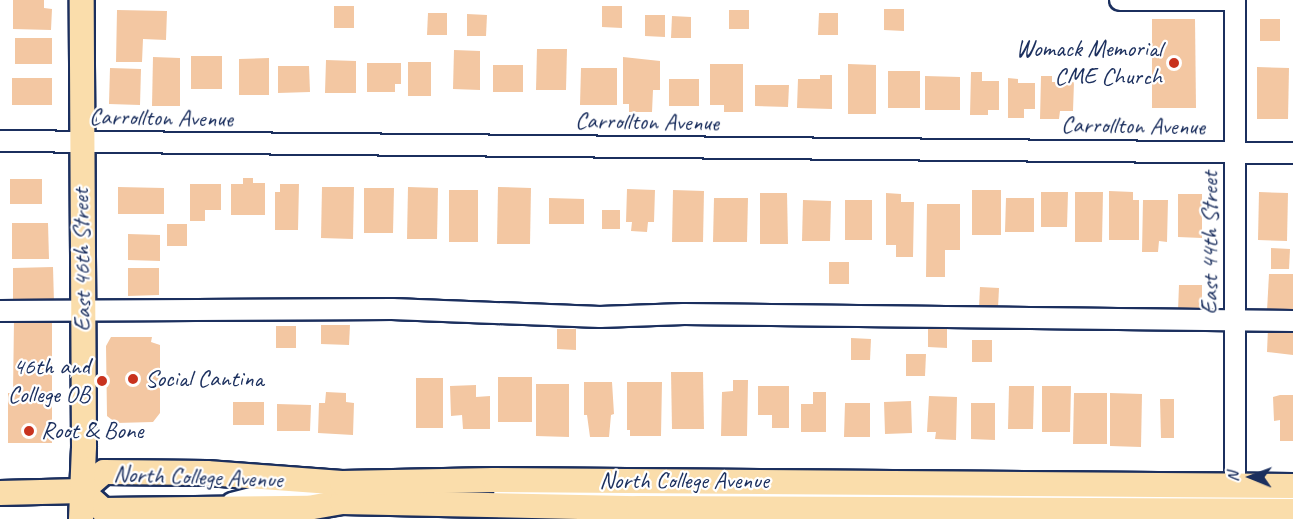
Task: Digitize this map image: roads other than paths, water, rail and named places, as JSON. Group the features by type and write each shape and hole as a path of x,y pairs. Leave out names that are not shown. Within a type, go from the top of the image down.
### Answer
{"main road":[{"name":"East 46th Street","path":"81,519 82,0"},
{"name":"North College Avenue","path":"0,493 82,491 104,472 207,473 342,483 446,480 1293,486"},
{"name":"North College Avenue","path":"82,491 103,510 309,514 342,502 1235,515 1293,511"}],"street":[{"path":"1120,0 1228,0"},
{"name":"East 44th Street","path":"1235,0 1236,486"},
{"name":"Carrollton Avenue","path":"0,141 1293,153"},
{"path":"0,311 392,309 600,317 684,314 1293,321"},
{"path":"207,473 274,492"},
{"path":"199,512 274,492"},
{"name":"North College Avenue","path":"274,492 1293,498"}],"place":[{"name":"Womack Memorial CME Church","path":"1174,63"},
{"name":"Social Cantina","path":"133,379"},
{"name":"46th and College OB","path":"102,381"},
{"name":"Root & Bone","path":"29,431"}]}
